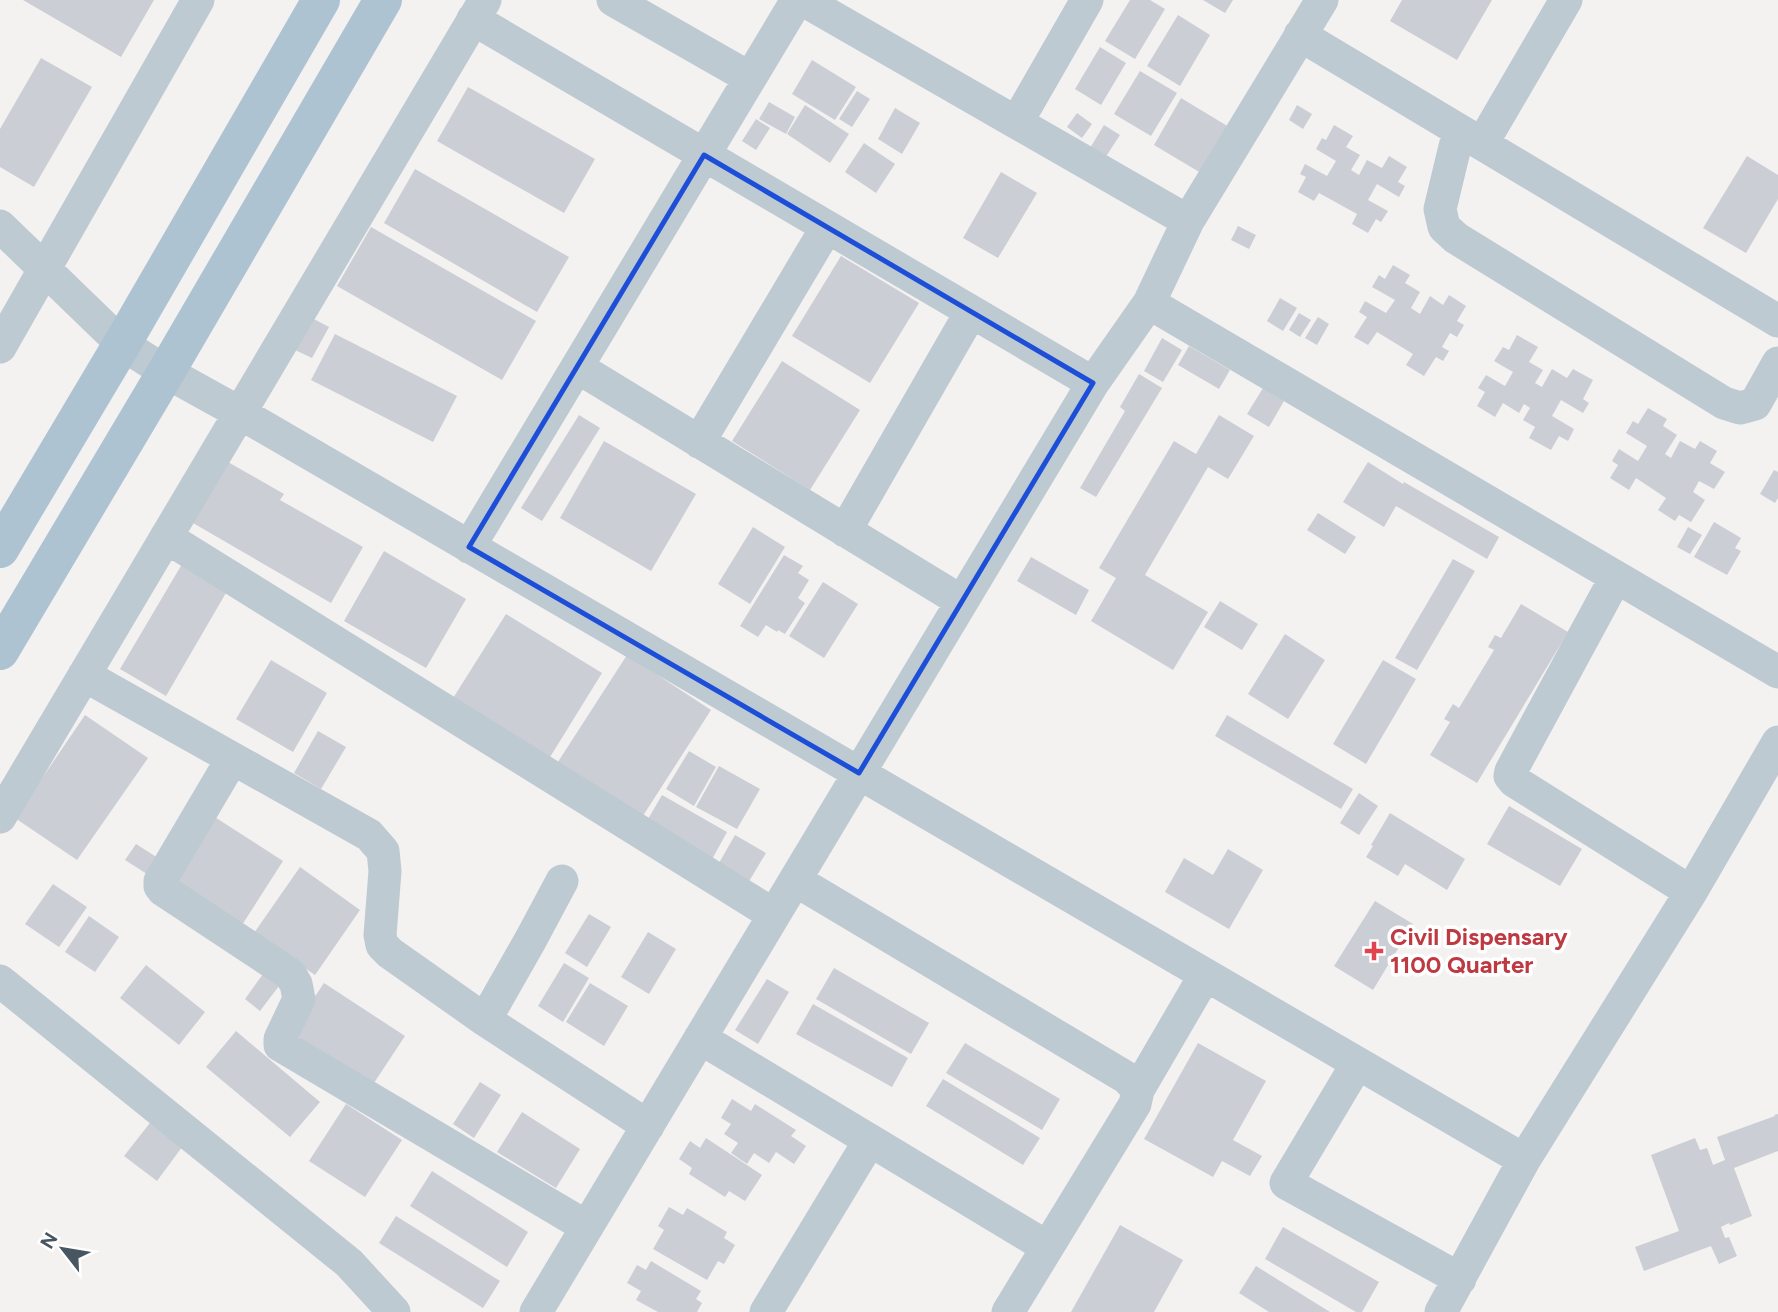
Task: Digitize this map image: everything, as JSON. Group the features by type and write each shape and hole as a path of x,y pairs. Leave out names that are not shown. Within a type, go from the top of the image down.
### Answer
{"main road":[{"path":"0,549 321,0"},
{"path":"0,651 383,0"}],"street":[{"path":"0,346 198,0"},
{"path":"613,0 750,78"},
{"path":"469,547 797,0"},
{"path":"803,0 1188,221"},
{"path":"1017,122 1087,0"},
{"path":"536,1312 1093,383 1149,303 1188,221 1322,0"},
{"path":"1566,0 1471,137 1440,209 1444,227 1456,238 1724,403 1740,408 1755,404 1778,363"},
{"path":"0,817 479,10 704,155 1093,383"},
{"path":"1300,36 1778,321"},
{"path":"0,226 122,344 166,372 1524,1160"},
{"path":"699,442 827,227"},
{"path":"1149,303 1778,671"},
{"path":"845,531 971,312"},
{"path":"577,367 961,601"},
{"path":"166,537 774,915"},
{"path":"1616,577 1510,776 1690,892"},
{"path":"84,676 369,835 383,851 385,871 380,935 382,945 485,1020 648,1126"},
{"path":"1441,1312 1524,1160 1690,892 1778,742"},
{"path":"232,759 160,881 160,886 290,974 296,984 299,999 279,1039 279,1045 587,1227"},
{"path":"795,880 1127,1078 1138,1090"},
{"path":"485,1020 562,881"},
{"path":"1008,1312 1135,1104 1138,1090 1205,975"},
{"path":"0,981 349,1263 394,1312"},
{"path":"700,1038 1047,1247"},
{"path":"1357,1064 1286,1184 1460,1279"},
{"path":"766,1312 870,1140"}],"highlighted area":[{"path":"704,155 1093,383 859,773 469,547"}],"building":[{"path":"23,0 154,0 121,57"},
{"path":"1130,0 1150,0 1165,9 1135,59 1105,41"},
{"path":"1203,0 1233,0 1225,13"},
{"path":"1402,0 1492,0 1457,60 1390,21"},
{"path":"1178,15 1210,35 1180,86 1147,66"},
{"path":"1100,47 1126,63 1101,105 1075,89"},
{"path":"41,58 92,87 34,187 0,167 0,129"},
{"path":"812,60 856,87 835,120 792,94"},
{"path":"1140,71 1177,93 1151,136 1114,114"},
{"path":"468,87 595,159 564,213 437,141"},
{"path":"857,91 870,99 852,127 839,119"},
{"path":"1181,98 1229,127 1201,173 1154,145"},
{"path":"769,102 795,117 786,134 759,119"},
{"path":"805,105 849,134 830,163 787,134"},
{"path":"1297,105 1312,114 1303,129 1289,120"},
{"path":"895,108 920,123 902,154 878,139"},
{"path":"1077,113 1092,124 1082,138 1067,127"},
{"path":"756,119 770,128 756,150 742,141"},
{"path":"1104,125 1120,135 1105,158 1090,148"},
{"path":"1334,125 1353,136 1346,147 1360,155 1351,170 1359,175 1367,160 1382,168 1389,156 1407,167 1398,182 1405,186 1399,197 1377,184 1368,200 1388,211 1381,222 1376,219 1368,233 1352,224 1357,214 1319,193 1314,201 1298,192 1306,177 1300,174 1305,164 1327,176 1336,161 1316,149 1322,138 1326,140"},
{"path":"864,143 895,164 876,193 845,172"},
{"path":"1747,156 1778,175 1778,199 1746,253 1703,228"},
{"path":"415,169 569,257 537,312 384,223"},
{"path":"1001,172 1037,193 998,258 963,238"},
{"path":"1238,226 1256,235 1249,249 1231,240"},
{"path":"371,227 536,321 502,380 337,286"},
{"path":"841,256 919,303 870,383 792,336"},
{"path":"1393,265 1410,275 1405,283 1420,292 1411,308 1420,314 1430,296 1443,305 1449,295 1466,306 1457,321 1464,325 1457,337 1450,333 1442,347 1449,351 1443,361 1436,357 1424,376 1406,365 1413,354 1377,332 1368,345 1354,337 1367,317 1359,312 1365,301 1386,313 1395,300 1372,287 1379,275 1385,279"},
{"path":"1280,298 1297,308 1283,331 1267,321"},
{"path":"1299,313 1311,320 1300,337 1289,330"},
{"path":"310,317 329,327 312,358 293,349"},
{"path":"1318,317 1329,324 1317,345 1305,338"},
{"path":"335,334 457,396 433,442 311,380"},
{"path":"1517,335 1538,347 1529,362 1543,370 1535,383 1542,387 1552,369 1567,378 1573,369 1593,380 1583,399 1589,403 1583,413 1561,400 1552,416 1574,429 1568,441 1559,436 1551,450 1529,438 1535,427 1523,420 1530,408 1524,404 1519,413 1503,403 1495,417 1477,406 1485,392 1478,388 1486,375 1505,386 1513,372 1494,361 1503,347 1509,350"},
{"path":"1162,338 1182,350 1163,382 1144,371"},
{"path":"1189,346 1230,370 1219,389 1178,365"},
{"path":"782,361 860,410 810,490 732,441"},
{"path":"1139,374 1162,388 1096,497 1080,488 1125,411 1120,407"},
{"path":"1263,388 1284,401 1269,427 1247,414"},
{"path":"1648,408 1667,419 1663,426 1677,435 1665,454 1671,458 1680,441 1695,449 1700,441 1717,451 1710,463 1725,472 1714,489 1699,481 1693,492 1705,500 1691,522 1679,515 1675,521 1658,510 1666,498 1636,478 1629,490 1610,478 1618,465 1612,461 1619,449 1638,461 1647,446 1626,433 1633,421 1638,424"},
{"path":"579,415 600,428 542,521 521,508"},
{"path":"1219,415 1254,436 1228,479 1208,467 1145,575 1208,612 1173,670 1091,621 1116,578 1099,568 1174,441 1196,454"},
{"path":"604,441 696,494 651,571 560,518"},
{"path":"221,458 284,494 280,500 363,547 331,603 186,519"},
{"path":"1368,462 1499,537 1487,559 1396,506 1384,527 1343,502"},
{"path":"1774,470 1778,472 1778,498 1775,503 1760,494"},
{"path":"1318,513 1356,537 1345,554 1307,530"},
{"path":"1714,522 1741,538 1735,548 1741,551 1727,575 1694,557"},
{"path":"753,527 785,547 750,604 718,584"},
{"path":"1688,527 1702,535 1690,554 1677,547"},
{"path":"384,551 466,599 426,668 344,621"},
{"path":"784,555 803,566 798,573 809,580 798,598 805,603 785,634 766,625 758,637 740,626"},
{"path":"1031,557 1089,590 1076,615 1017,581"},
{"path":"185,559 230,586 166,696 120,669"},
{"path":"1453,559 1475,571 1417,670 1395,658"},
{"path":"823,582 858,604 824,658 789,636"},
{"path":"1220,601 1258,624 1242,650 1204,627"},
{"path":"1521,604 1568,632 1477,783 1430,755 1450,722 1444,719 1453,704 1459,708 1494,650 1488,647 1495,635 1501,638"},
{"path":"506,614 602,673 547,762 450,703"},
{"path":"1285,634 1325,660 1288,719 1248,694"},
{"path":"627,655 711,710 639,822 554,768"},
{"path":"271,660 327,693 293,752 236,719"},
{"path":"1383,660 1416,679 1366,764 1333,744"},
{"path":"85,715 148,758 77,860 15,818"},
{"path":"1227,715 1353,789 1341,809 1215,736"},
{"path":"318,731 346,747 321,789 294,773"},
{"path":"689,751 716,767 694,806 666,789"},
{"path":"719,766 760,789 737,829 696,807"},
{"path":"1359,793 1378,806 1359,835 1340,823"},
{"path":"662,795 727,832 710,863 644,826"},
{"path":"1509,806 1582,849 1560,886 1487,844"},
{"path":"1390,813 1465,859 1447,890 1405,864 1398,876 1366,857"},
{"path":"210,814 283,861 242,925 169,879"},
{"path":"735,835 766,853 745,888 715,870"},
{"path":"136,844 158,858 147,874 125,860"},
{"path":"1228,849 1263,870 1229,929 1165,892 1184,858 1213,875"},
{"path":"300,867 360,910 315,975 254,933"},
{"path":"53,884 87,907 59,947 25,924"},
{"path":"1375,901 1413,924 1373,990 1334,966"},
{"path":"589,914 611,927 587,967 565,953"},
{"path":"89,916 119,937 95,972 65,952"},
{"path":"648,932 676,949 649,994 621,977"},
{"path":"564,963 589,978 563,1022 538,1006"},
{"path":"146,965 205,1012 179,1045 120,998"},
{"path":"834,968 929,1023 911,1054 816,999"},
{"path":"263,974 279,986 260,1011 245,999"},
{"path":"767,979 789,992 758,1044 735,1030"},
{"path":"324,983 405,1036 372,1086 291,1032"},
{"path":"590,983 628,1006 604,1046 566,1022"},
{"path":"813,1004 908,1058 892,1087 796,1034"},
{"path":"236,1031 320,1102 290,1137 206,1067"},
{"path":"965,1043 1060,1099 1042,1130 946,1073"},
{"path":"1198,1043 1266,1081 1233,1140 1262,1156 1250,1176 1222,1161 1213,1177 1144,1139"},
{"path":"943,1079 1040,1138 1023,1165 926,1106"},
{"path":"480,1082 501,1095 474,1138 453,1124"},
{"path":"732,1099 751,1111 755,1104 796,1130 791,1136 806,1146 794,1164 776,1152 769,1163 754,1153 747,1164 731,1153 738,1143 724,1134 731,1124 721,1118"},
{"path":"346,1104 402,1140 365,1197 309,1161"},
{"path":"522,1112 580,1149 556,1188 497,1152"},
{"path":"1778,1114 1778,1151 1734,1168 1752,1216 1721,1227 1725,1238 1729,1237 1737,1256 1719,1264 1711,1246 1644,1271 1635,1247 1679,1231 1651,1155 1695,1138 1700,1150 1707,1148 1713,1165 1725,1160 1717,1137"},
{"path":"153,1119 185,1143 157,1181 124,1156"},
{"path":"706,1138 762,1175 745,1201 729,1191 725,1197 689,1174 692,1168 679,1159 690,1141 700,1148"},
{"path":"432,1171 528,1232 507,1267 410,1206"},
{"path":"669,1207 683,1215 687,1208 727,1232 724,1238 735,1245 724,1264 718,1261 707,1280 653,1249 664,1230 658,1226"},
{"path":"396,1216 500,1281 483,1308 379,1243"},
{"path":"1120,1225 1183,1260 1154,1312 1071,1312"},
{"path":"1283,1227 1379,1282 1362,1312 1356,1312 1265,1259"},
{"path":"651,1261 701,1291 696,1299 702,1303 697,1312 658,1312 636,1300 641,1291 627,1283 637,1265 646,1270"},
{"path":"1256,1266 1330,1312 1269,1312 1239,1293"}],"place":[{"name":"Civil Dispensary 1100 Quarter","path":"1374,951"}]}
